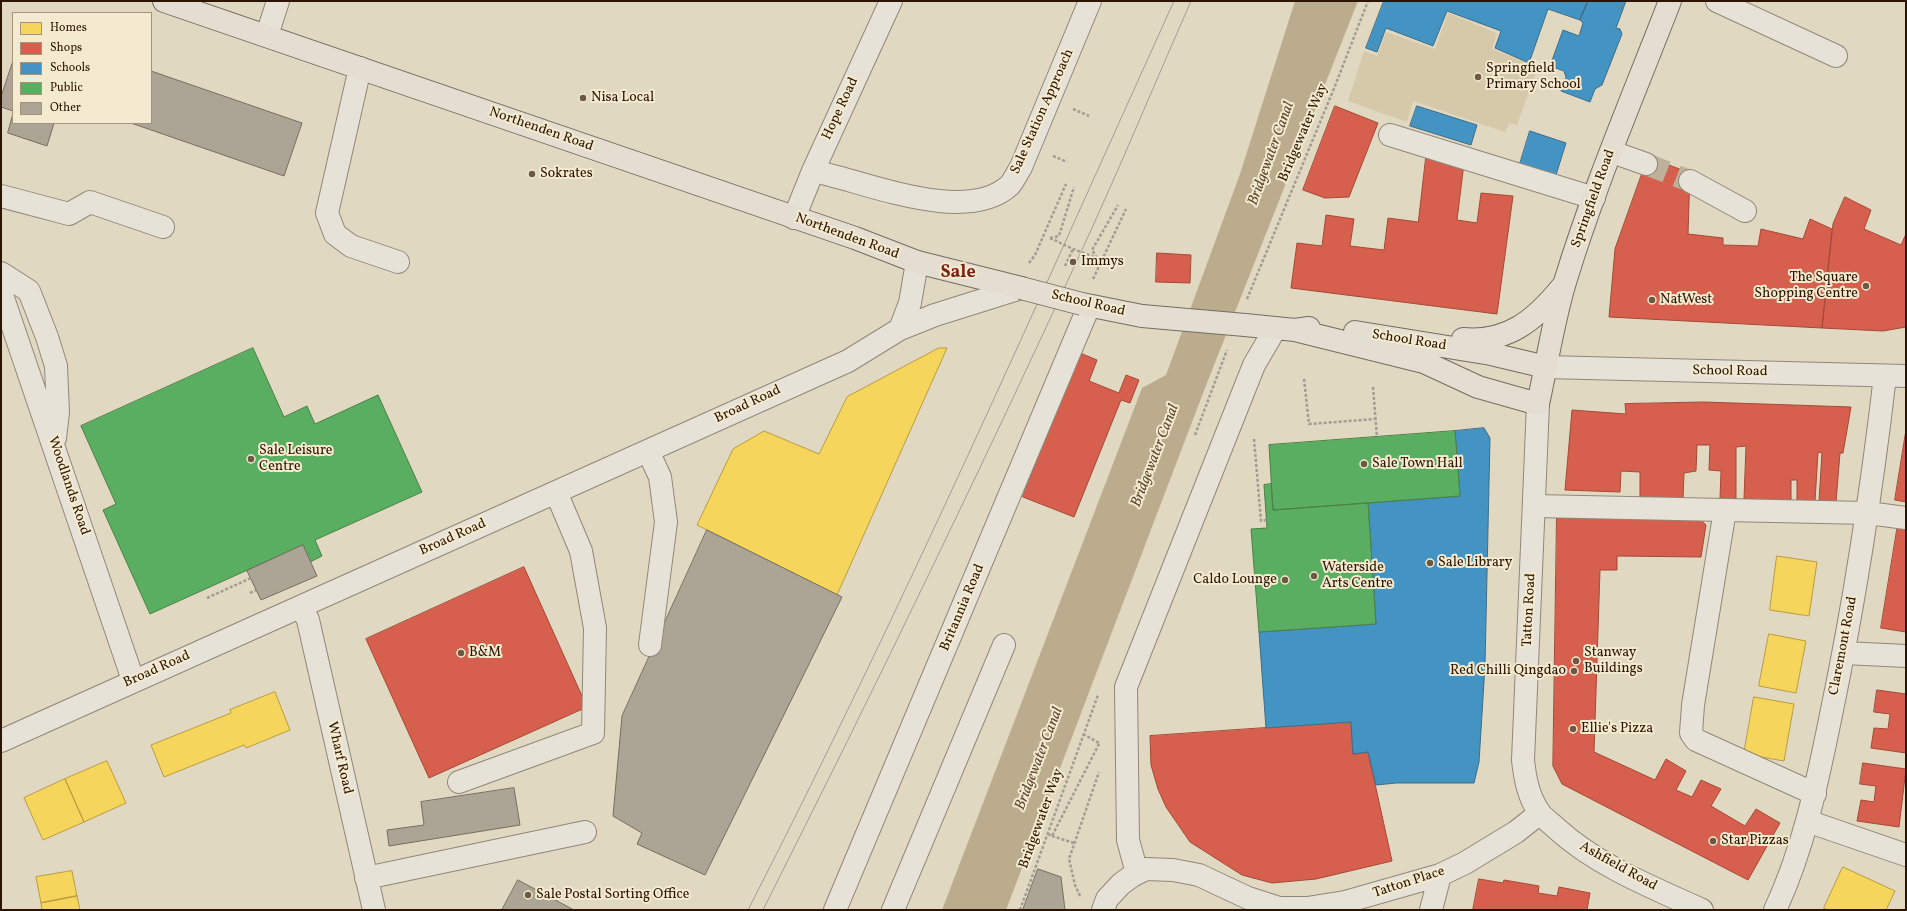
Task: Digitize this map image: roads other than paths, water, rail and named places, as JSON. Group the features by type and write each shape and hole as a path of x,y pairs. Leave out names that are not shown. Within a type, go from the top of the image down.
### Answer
{"main road":[{"name":"Northenden Road","path":"164,1 267,35 855,238 917,262"},
{"name":"Springfield Road","path":"1538,404 1565,283 1594,198 1670,1"},
{"name":"School Road","path":"917,262 1086,305 1142,316 1285,330 1322,326 1491,354 1546,367"},
{"path":"1322,326 1354,323 1460,339 1474,340 1495,338 1519,327 1532,318 1549,302 1565,283"},
{"path":"1285,330 1424,362 1478,387 1538,404"}],"street":[{"path":"267,35 278,1"},
{"name":"Hope Road","path":"794,218 813,171 891,1"},
{"name":"Sale Station Approach","path":"813,171 921,199 955,203 978,201 995,194 1010,184 1021,167 1090,1"},
{"path":"1717,1 1836,56"},
{"path":"360,68 327,213 335,234 351,246 398,262"},
{"path":"1390,135 1594,198"},
{"path":"1612,152 1646,164"},
{"path":"1690,181 1745,211"},
{"path":"1,196 69,214 90,202 163,227"},
{"path":"900,329 910,303 917,262"},
{"path":"1,273 29,291 54,359 56,366 58,412 54,445"},
{"name":"Broad Road","path":"1,740 848,361 900,329 935,315 1021,288"},
{"name":"Woodlands Road","path":"1,292 133,680"},
{"name":"Britannia Road","path":"835,910 1086,305"},
{"path":"1103,910 1107,899 1121,884 1137,873 1128,840 1126,687 1254,366 1285,330"},
{"name":"School Road","path":"1546,367 1895,376"},
{"name":"Claremont Road","path":"1776,910 1789,880 1815,794 1844,653 1868,513 1877,446 1895,376"},
{"name":"Tatton Road","path":"1538,404 1524,760 1525,780 1540,813"},
{"path":"648,451 660,477 666,522 650,645"},
{"path":"459,782 593,733 595,628 581,551 556,492"},
{"path":"1535,506 1868,513 1906,518"},
{"path":"1725,510 1693,705 1691,733 1696,740 1815,794"},
{"name":"Wharf Road","path":"301,607 308,620 374,910"},
{"path":"893,910 1004,645"},
{"path":"1844,653 1906,656"},
{"name":"Tatton Place","path":"1137,873 1146,870 1173,870 1199,875 1230,900 1248,898 1279,908 1307,908 1345,902 1440,875 1516,832 1540,813"},
{"name":"Ashfield Road","path":"1540,813 1568,838 1596,858 1702,910"},
{"path":"1807,821 1906,855"},
{"path":"366,878 585,832"},
{"path":"1431,910 1440,875"}],"water":[{"name":"Bridgewater Canal","path":"1295,1 1358,1 1205,388 1006,910 942,910 1142,388 1166,375 1240,174"}],"tunnel":[{"path":"1646,164 1690,181"}],"tram line":[{"path":"748,910 805,798 914,572 1174,1"},
{"path":"763,910 890,655 972,485 1105,200 1191,1"}],"place":[{"name":"Springfield Primary School","path":"1478,77"},
{"name":"Nisa Local","path":"583,98"},
{"name":"Sokrates","path":"532,174"},
{"name":"Immys","path":"1073,262"},
{"name":"The Square Shopping Centre","path":"1866,286"},
{"name":"NatWest","path":"1652,300"},
{"name":"Sale Leisure Centre","path":"251,459"},
{"name":"Sale Town Hall","path":"1364,464"},
{"name":"Sale Library","path":"1430,563"},
{"name":"Waterside Arts Centre","path":"1314,576"},
{"name":"Caldo Lounge","path":"1285,580"},
{"name":"B&M","path":"461,653"},
{"name":"Stanway Buildings","path":"1576,661"},
{"name":"Red Chilli Qingdao","path":"1574,671"},
{"name":"Ellie's Pizza","path":"1573,729"},
{"name":"Star Pizzas","path":"1713,841"},
{"name":"Sale Postal Sorting Office","path":"528,895"}],"district":[{"name":"Sale","path":"958,274"}]}
